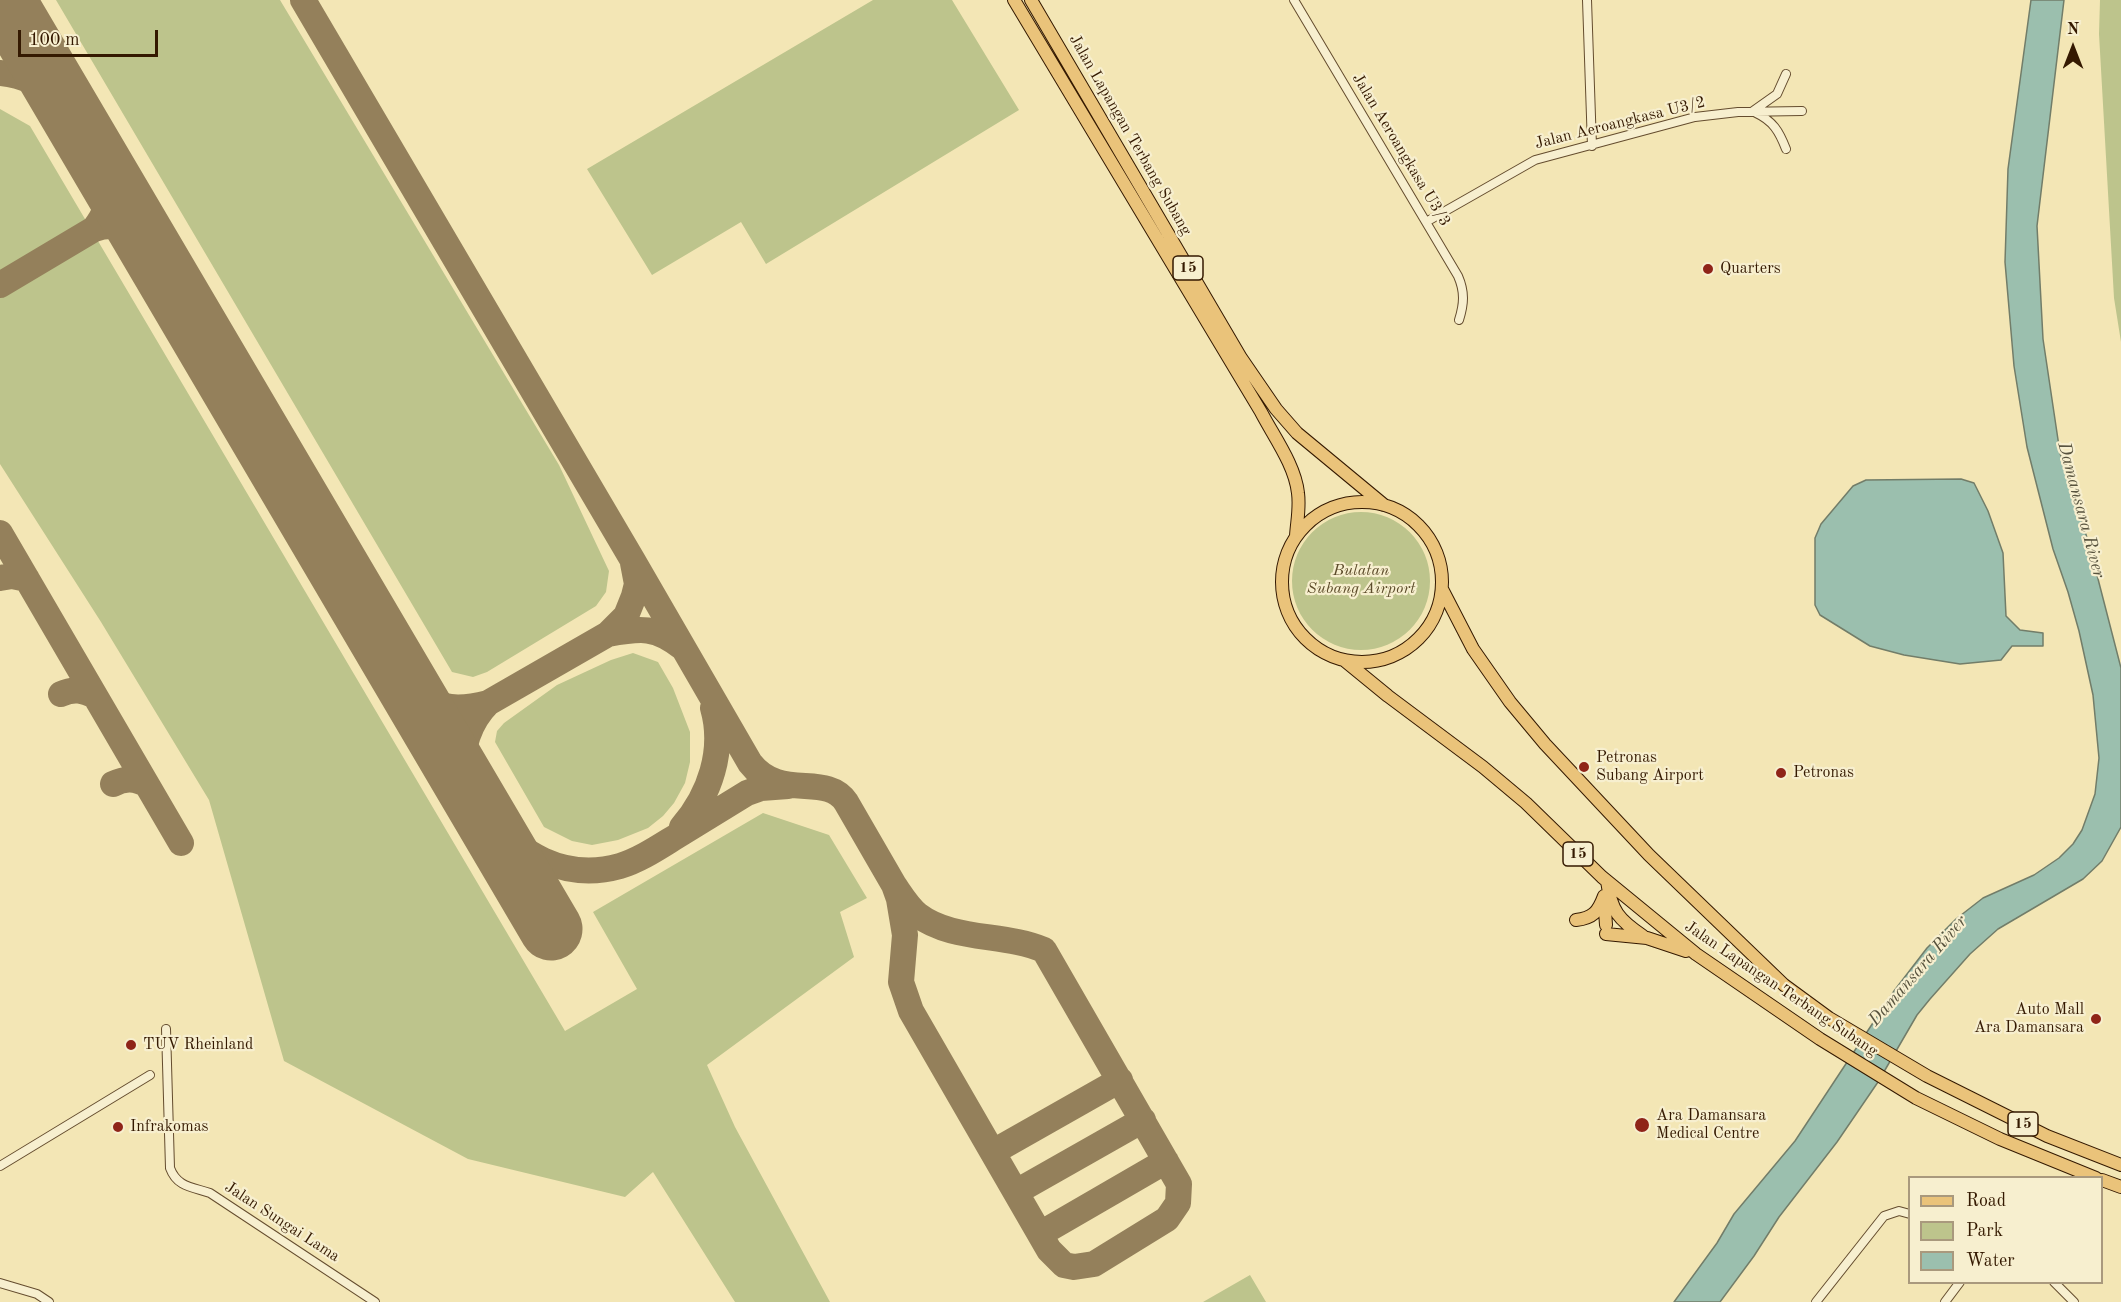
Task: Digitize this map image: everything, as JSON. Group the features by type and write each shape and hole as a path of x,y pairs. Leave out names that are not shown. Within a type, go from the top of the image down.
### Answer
{"main road":[{"name":"Jalan Lapangan Terbang Subang","path":"1014,0 1261,412 1293,472 1299,507 1296,536"},
{"name":"Jalan Lapangan Terbang Subang","path":"1031,0 1241,358 1276,409 1297,433 1384,505"},
{"name":"15","path":"1359,502 1384,505 1409,518 1423,529 1432,542 1439,560 1442,589 1437,611 1425,631 1409,646 1389,657 1366,662 1344,660 1323,652 1305,638 1292,620 1283,600 1281,577 1286,555 1296,536 1313,518 1335,506 1359,502"},
{"name":"Jalan Lapangan Terbang Subang","path":"1442,589 1473,650 1510,702 1545,744 1649,855 1784,985 1829,1018 1928,1076 2047,1136 2121,1165"},
{"name":"Jalan Lapangan Terbang Subang","path":"1344,660 1483,767 1526,803 1604,879 1696,954 1820,1040 1916,1098 2000,1139 2091,1176"},
{"path":"1604,879 1606,929 1647,938 1696,954"},
{"path":"1604,879 1611,904 1617,915 1647,938"},
{"path":"1576,920 1592,916 1598,910 1604,894"},
{"path":"2103,1180 2121,1187"}],"street":[{"name":"Jalan Aeroangkasa U3/3","path":"1294,0 1462,284 1463,305 1459,320"},
{"path":"1587,0 1592,146"},
{"path":"1786,74 1777,93 1753,112 1767,118 1778,129 1786,148"},
{"name":"Jalan Aeroangkasa U3/2","path":"1426,222 1535,160 1695,117 1802,111"},
{"name":"Jalan Sungai Lama","path":"166,1029 170,1168 174,1178 183,1185 210,1193 375,1302"},
{"path":"0,1166 150,1075"},
{"path":"1816,1302 1884,1216 1899,1211 1908,1213"},
{"path":"0,1283 37,1294 49,1302"},
{"path":"1945,1302 1958,1284"},
{"path":"2056,1284 2074,1302"}],"green space":[{"path":"56,0 280,0 559,465 609,571 606,592 596,606 487,672 473,677 452,672"},
{"path":"873,0 952,0 1019,110 766,264 741,222 652,275 587,169"},
{"path":"2100,0 2121,0 2121,342 2114,298 2099,34"},
{"path":"0,109 30,126 565,1031 637,989 593,912 763,813 829,835 867,898 840,912 854,957 707,1065 735,1127 830,1302 735,1302 653,1172 625,1197 468,1159 284,1061 209,800 101,622 0,464"},
{"name":"Bulatan Subang Airport","path":"1361,512 1387,518 1410,532 1424,555 1430,581 1424,607 1410,630 1387,644 1361,650 1335,644 1312,630 1298,607 1292,581 1298,555 1312,532 1335,518"},
{"path":"633,653 658,662 673,688 690,732 690,762 685,783 674,803 648,828 618,840 592,845 572,841 544,827 495,742 497,731 504,723 557,685 611,660"},
{"path":"1250,1275 1266,1302 1203,1302"}],"water":[{"name":"Damansara River","path":"2031,0 2064,0 2037,226 2043,339 2060,453 2089,544 2121,668 2121,827 2102,861 2083,879 1998,929 1970,954 1930,999 1917,1015 1878,1082 1837,1142 1779,1217 1720,1302 1674,1302 1717,1243 1734,1214 1795,1141 1894,991 1927,948 1956,919 1983,898 2034,875 2059,858 2073,844 2082,830 2095,794 2099,758 2093,695 2079,631 2053,549 2027,447 2014,366 2005,262 2008,169"},
{"path":"1961,479 1974,483 1988,511 2003,553 2006,616 2020,630 2043,633 2043,646 2012,646 2001,660 1960,664 1904,655 1870,646 1820,615 1815,605 1815,538 1821,524 1853,486 1866,480"}],"taxiway":[{"path":"303,0 750,763 762,775 775,781 788,785 827,789 837,793 846,802 894,885 899,899 905,935 901,982 911,1011 1049,1250 1064,1265 1074,1267 1094,1264 1167,1219 1178,1203 1179,1184 1044,950 1012,941 962,933 932,923 914,912 894,885"},
{"path":"0,73 34,82 64,101"},
{"path":"94,229 107,206 111,181"},
{"path":"0,285 94,229 116,226 134,233 146,242"},
{"path":"0,533 181,843"},
{"path":"405,681 425,697 443,706 463,707 488,703 608,634 626,616 634,596 637,584 633,563"},
{"path":"0,578 12,576 27,579"},
{"path":"608,634 648,630 665,636 683,648"},
{"path":"61,694 78,690 95,696"},
{"path":"460,775 471,727 488,703"},
{"path":"682,827 700,801 713,771 717,740 713,708"},
{"path":"113,784 130,780 147,785"},
{"path":"483,813 527,852 561,867 599,870 620,866 642,857 747,793 761,788 788,786"},
{"path":"993,1152 1120,1080"},
{"path":"1016,1192 1143,1120"},
{"path":"1040,1234 1166,1161"}],"runway":[{"path":"4,0 551,929"}],"place":[{"name":"Quarters","path":"1708,269"},
{"name":"Petronas Subang Airport","path":"1584,767"},
{"name":"Petronas","path":"1781,773"},
{"name":"Auto Mall Ara Damansara","path":"2096,1019"},
{"name":"TUV Rheinland","path":"131,1045"},
{"name":"Ara Damansara Medical Centre","path":"1642,1125"},
{"name":"Infrakomas","path":"118,1127"}]}
